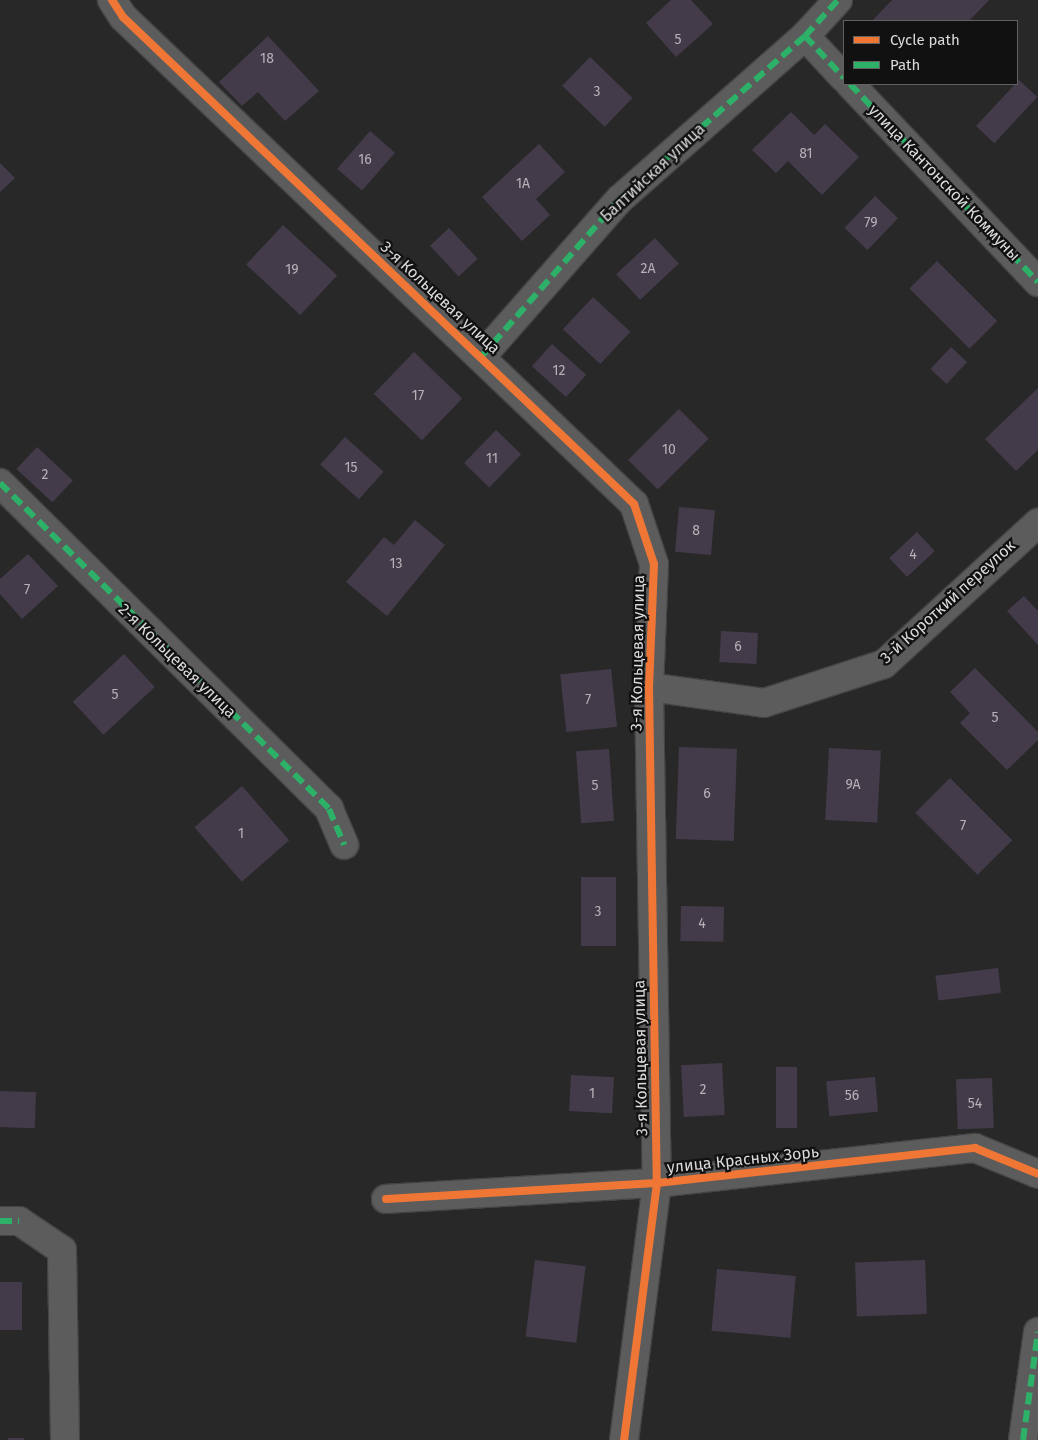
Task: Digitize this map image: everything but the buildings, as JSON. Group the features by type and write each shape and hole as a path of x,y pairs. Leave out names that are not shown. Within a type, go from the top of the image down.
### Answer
{"street":[{"name":"3-я Кольцевая улица","path":"112,0 123,17 634,504 654,564 649,687 657,1183 624,1440"},
{"name":"Балтийская улица","path":"481,357 620,199 805,36 838,0"},
{"path":"805,36 843,77"},
{"name":"улица Кантонской Коммуны","path":"851,85 1038,282"},
{"name":"2-я Кольцевая улица","path":"0,483 329,809 344,845"},
{"name":"3-й Короткий переулок","path":"649,687 764,703 884,664 1038,522"},
{"name":"улица Красных Зорь","path":"386,1199 657,1183 975,1148 1038,1174"},
{"path":"10,1221 62,1250 65,1440"},
{"path":"1023,1440 1038,1332"}],"marked path":[{"path":"481,357 620,199 805,36 838,0"},
{"path":"805,36 843,77"},
{"path":"851,85 1038,282"},
{"path":"0,483 329,809 344,845"},
{"path":"0,1221 19,1221"},
{"path":"1023,1440 1038,1332"}],"cycle path":[{"path":"112,0 123,17 634,504 654,564 649,687 657,1183 624,1440"},
{"path":"386,1199 657,1183 975,1148 1038,1174"}]}
